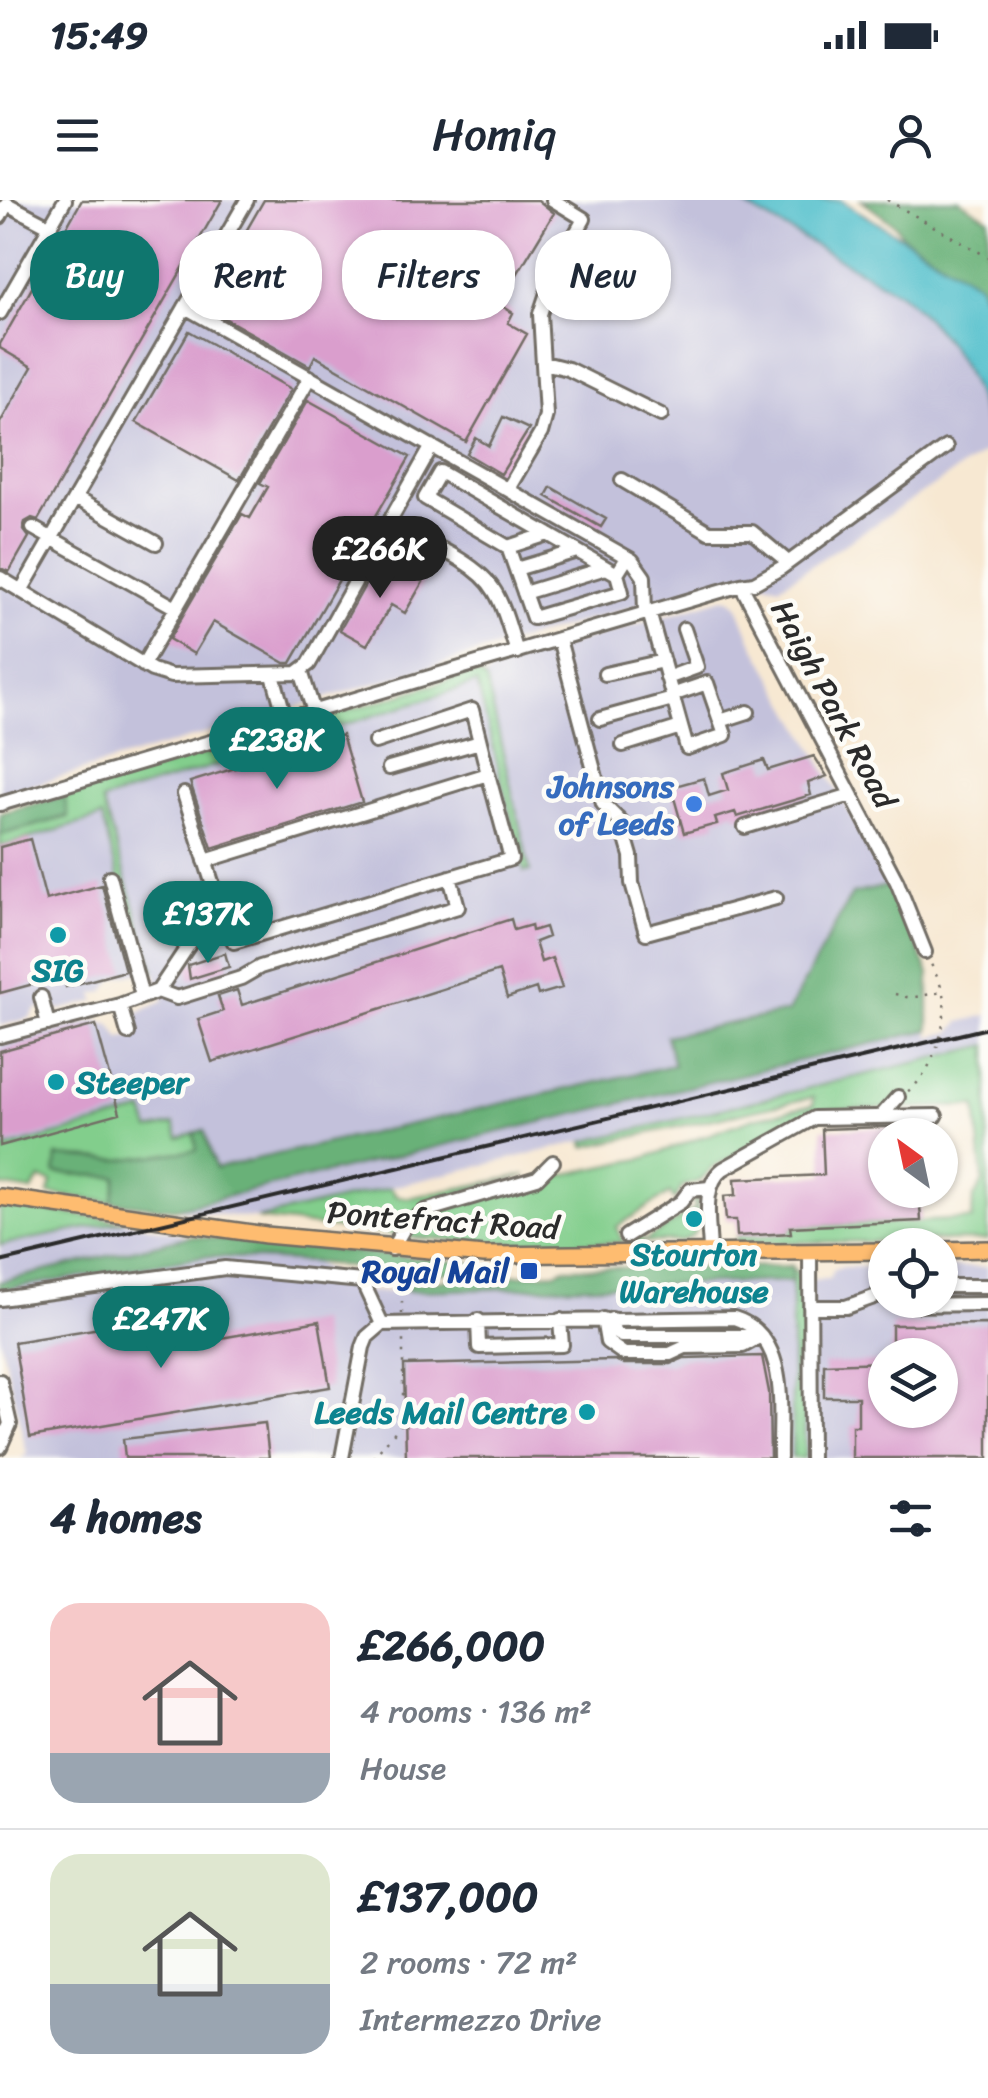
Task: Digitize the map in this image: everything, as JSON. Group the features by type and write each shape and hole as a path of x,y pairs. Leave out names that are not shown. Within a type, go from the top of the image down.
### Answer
{"main road":[{"name":"Pontefract Road","path":"0,1198 392,1249 484,1256 868,1250"},
{"path":"958,1250 988,1249"}],"street":[{"path":"0,312 64,200"},
{"path":"230,230 247,200"},
{"path":"508,489 541,433 546,415 540,314 554,272 584,218 552,200"},
{"path":"0,217 7,204 50,226"},
{"path":"21,591 179,317"},
{"path":"208,320 508,489 639,568 644,577 647,613 673,698 687,748 725,735 707,683 673,698 600,719"},
{"path":"544,363 568,368 661,415"},
{"path":"143,665 310,377"},
{"path":"0,578 143,665 181,677 273,675 302,670 309,664 432,446"},
{"path":"741,585 769,576 946,448"},
{"path":"440,472 612,571 622,592 533,618 508,547 425,498 440,472"},
{"path":"622,480 709,532 752,532 788,562"},
{"path":"75,498 156,542"},
{"path":"389,523 480,574 494,589 517,652"},
{"path":"34,528 176,608"},
{"path":"508,547 548,534"},
{"path":"516,569 577,551"},
{"path":"524,593 612,571 627,558"},
{"name":"Haigh Park Road","path":"0,804 741,585 897,882 925,952"},
{"path":"667,678 697,666 684,629"},
{"path":"559,639 602,804 621,822 646,933 776,898"},
{"path":"605,674 662,661"},
{"path":"302,670 314,712"},
{"path":"273,675 286,721"},
{"path":"184,794 234,942 511,859 472,710 375,742"},
{"path":"720,720 748,712"},
{"path":"623,746 681,728"},
{"path":"389,768 480,742"},
{"path":"206,862 488,774"},
{"path":"745,827 851,795"},
{"path":"110,877 142,996"},
{"path":"158,990 176,998 241,978 260,967 458,906 450,877"},
{"path":"0,1036 158,990 218,902"},
{"path":"41,998 48,1024"},
{"path":"120,1004 128,1033"},
{"path":"881,1116 898,1097"},
{"path":"710,1253 709,1188 716,1174 814,1118 936,1116"},
{"path":"392,1249 404,1228 425,1211 537,1178 554,1162"},
{"path":"626,1236 681,1202 690,1190 709,1188"},
{"path":"810,1252 812,1458"},
{"path":"0,1300 224,1268 362,1281 382,1324"},
{"path":"958,1286 988,1286"},
{"path":"810,1307 846,1307 868,1299"},
{"path":"958,1304 988,1304"},
{"path":"342,1458 363,1347 367,1337 382,1324 734,1318 746,1321 776,1358 780,1458"},
{"path":"608,1319 607,1342 624,1354 670,1354 685,1347 743,1346 760,1337"},
{"path":"478,1320 479,1347 562,1346 560,1320"},
{"path":"0,1382 10,1424 0,1447 9,1458"}],"path":[{"path":"886,200 988,256"},
{"path":"919,1084 942,1028 942,992 925,952"},
{"path":"895,994 910,998 942,992"},
{"path":"362,1281 483,1276 484,1256"},
{"path":"373,1458 403,1422 402,1280"}],"shaded area":[{"path":"0,200 735,200 901,294 946,340 975,386 988,450 780,586 736,576 0,795"},
{"path":"724,598 738,606 752,641 891,885 852,895 788,1012 667,1036 675,1065 216,1168 178,1138 150,1130 143,1111 0,1150 0,1044 96,1020 111,1025 120,1039 135,1036 137,1013 164,1001 102,801 478,683 524,871 530,870 484,678 497,666"},
{"path":"102,816 138,951 144,950 149,970 115,978 104,992 94,994 96,1001 60,1010 50,1005 36,1009 30,1018 0,1026 0,847"},
{"path":"988,1015 988,1045 952,1067 938,1057 257,1219 174,1209 929,1030 930,1037 951,1032 960,1022"},
{"path":"124,1221 191,1236 0,1282 0,1245"},
{"path":"205,1256 313,1262 361,1292 792,1281 792,1458 21,1458 27,1454 0,1339 1,1289"},
{"path":"868,1267 868,1318 958,1318 958,1267 988,1267 988,1458 805,1458 803,1280 829,1279 834,1269"}],"green space":[{"path":"861,200 959,200 988,218 988,309 979,284 903,237 895,225"},
{"path":"472,673 487,682 530,871 524,872 477,683 102,801 154,970 144,982 142,972 149,970 144,951 138,952 102,817 0,847 0,835 68,817 64,796"},
{"path":"64,796 68,816 0,835 0,813"},
{"path":"891,885 929,974 929,1030 174,1209 112,1202 117,1177 55,1173 57,1156 120,1160 197,1150 194,1133 204,1130 216,1168 674,1065 666,1036 788,1012 852,894"},
{"path":"988,1045 988,1240 958,1240 958,1228 868,1228 868,1241 735,1243 737,1236 790,1233 790,1227 972,1219 973,1199 983,1182 976,1106 816,1110 712,1168 700,1181 683,1186 674,1200 670,1193 616,1227 623,1242 640,1235 644,1241 696,1208 692,1201 697,1198 698,1216 690,1216 690,1222 698,1223 693,1235 682,1241 529,1245 405,1237 409,1227 422,1216 543,1179 645,1158 754,1118 813,1105 814,1097 585,1147 584,1142"},
{"path":"144,1111 150,1130 174,1124 179,1138 194,1133 197,1150 120,1160 57,1156 56,1173 118,1177 112,1202 49,1194 52,1182 40,1179 32,1191 0,1186 0,1150"},
{"path":"526,1175 436,1202 406,1222 396,1235 257,1219 390,1188 397,1196 408,1198"},
{"path":"0,1205 124,1221 0,1245"},
{"path":"191,1236 481,1264 481,1271 408,1275 313,1262 205,1256 0,1290 0,1282"},
{"path":"792,1266 803,1280 805,1458 792,1458"},
{"path":"792,1266 792,1281 408,1291 407,1283 556,1272 565,1268"}],"water":[{"path":"735,200 840,200 979,284 988,309 988,435 967,374 946,340 918,309 901,294"}],"building":[{"path":"82,200 222,200 205,230 179,230 179,275 159,310 159,230 65,230"},
{"path":"264,200 538,200 554,213 544,230 535,230 535,244 515,278 515,230 342,230 342,320 510,320 508,323 527,334 466,442 315,356 310,366 228,320 322,320 322,230 247,230"},
{"path":"30,291 30,320 153,320 38,520 25,522 23,529 29,537 9,572 0,568 0,423 32,367 0,348"},
{"path":"189,331 291,389 239,480 136,422"},
{"path":"308,400 410,457 291,663 213,622 194,654 169,639 242,514 250,518 268,487 260,483"},
{"path":"503,417 529,429 501,474 467,454 476,438 489,446"},
{"path":"551,487 606,519 601,527 546,496"},
{"path":"377,564 392,573 396,567 423,582 405,613 391,605 367,645 340,630"},
{"path":"342,735 362,802 212,848 190,782"},
{"path":"814,756 827,776 808,783 811,795 737,817 735,812 715,818 717,824 684,833 671,787 704,778 709,796 728,790 723,773 764,760 768,770"},
{"name":"SIG","path":"30,839 46,900 102,885 125,971 66,987 63,976 0,993 0,847"},
{"path":"511,919 514,930 531,925 532,931 545,927 548,937 535,942 541,962 552,958 562,988 538,995 536,988 507,998 499,971 212,1062 198,1019 223,1011 218,996 237,990 242,1005"},
{"path":"225,953 229,967 190,979 188,965"},
{"name":"Steeper","path":"96,1025 120,1113 0,1146 0,1051"},
{"path":"868,1128 868,1208 920,1208 921,1221 790,1227 791,1233 737,1236 736,1220 726,1220 724,1196 736,1195 735,1179 824,1175 822,1129"},
{"path":"210,1310 215,1339 319,1321 330,1387 30,1437 14,1342"},
{"path":"988,1324 988,1458 852,1458 852,1426 858,1426 858,1397 824,1397 824,1364 868,1363 868,1428 958,1428 958,1338 892,1338 892,1325"},
{"name":"Leeds Mail Centre","path":"762,1356 769,1392 770,1458 406,1458 404,1365 615,1360 624,1364 670,1364 684,1358"},
{"path":"265,1423 269,1458 125,1458 123,1439"}],"railway":[{"path":"0,1262 988,1028"}],"place":[{"name":"Johnsons of Leeds","path":"694,804"},
{"name":"SIG","path":"58,935"},
{"name":"Steeper","path":"56,1082"},
{"name":"Stourton Warehouse","path":"694,1219"},
{"name":"Royal Mail","path":"529,1271"},
{"name":"Leeds Mail Centre","path":"587,1412"}]}
